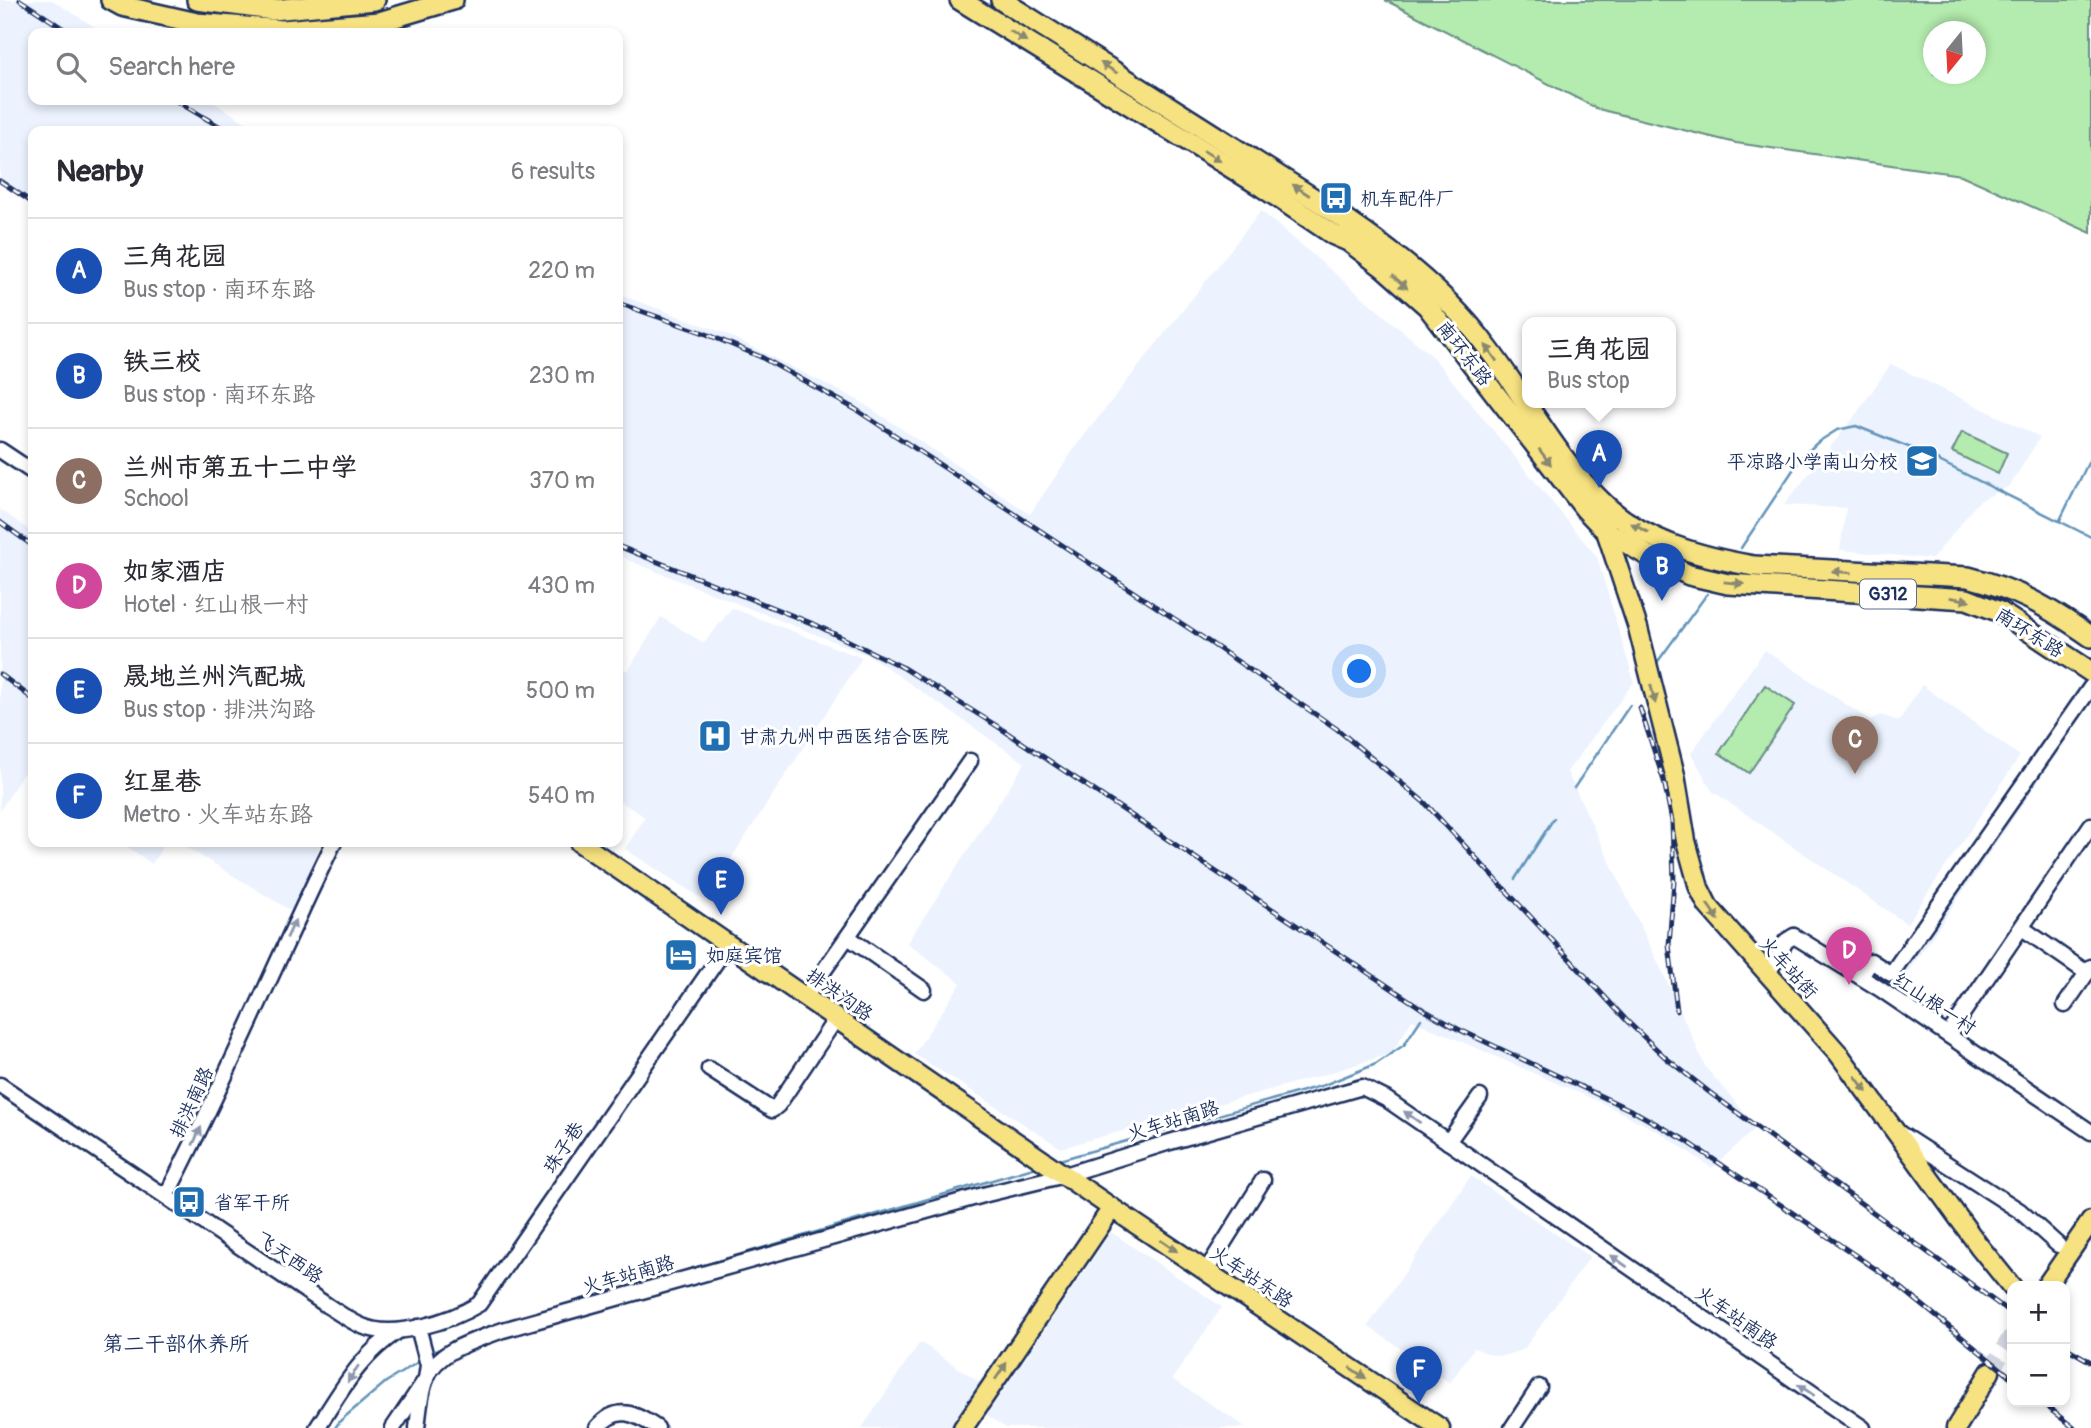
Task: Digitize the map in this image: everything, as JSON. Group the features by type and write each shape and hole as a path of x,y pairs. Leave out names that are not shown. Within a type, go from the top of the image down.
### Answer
{"highway":[{"path":"111,0 122,6 197,23 258,28"},
{"path":"197,0 273,10 375,0"},
{"path":"306,28 379,22 453,0"},
{"name":"南环东路","path":"960,0 1348,241 1384,268 1427,306 1585,509 1606,531 1668,566 1689,575 1728,584 1967,599 2000,612 2091,672"},
{"name":"南环东路","path":"1001,0 1273,172 1398,258 1443,297 1486,344 1522,396"},
{"name":"南环东路","path":"1530,408 1583,482 1605,505 1627,521 1688,551 1713,559 1754,566 1968,578 2013,590 2049,608 2091,638"}],"main road":[{"name":"火车站街","path":"1605,505 1606,531 1638,628 1675,775 1686,841 1699,888 1708,906 1720,923 1838,1053 1979,1247 2007,1281"},
{"name":"排洪沟路","path":"586,847 1041,1158"},
{"name":"火车站东路","path":"1041,1158 1440,1428"},
{"path":"963,1428 1112,1208"},
{"path":"2049,1281 2091,1221"},
{"path":"1956,1428 1990,1372"}],"street":[{"path":"0,450 28,469"},
{"path":"1861,977 1871,961 1891,974 2091,687"},
{"path":"806,996 971,761"},
{"path":"1948,1035 2091,825"},
{"name":"排洪南路","path":"166,1196 332,847"},
{"path":"2022,928 2089,970 2065,1004"},
{"name":"红山根一村","path":"1768,974 1786,941 1794,936 1861,977 2091,1132"},
{"path":"848,937 924,990"},
{"name":"珠子巷","path":"399,1330 463,1314 479,1304 729,943"},
{"path":"709,1069 772,1110 837,1017"},
{"path":"0,1085 166,1196"},
{"name":"火车站南路","path":"393,1428 435,1363 450,1352 503,1330 1362,1087 1372,1090 1863,1428"},
{"path":"1448,1142 1480,1097"},
{"path":"1895,1131 2020,1211 2058,1245"},
{"path":"1206,1271 1263,1180"},
{"name":"飞天西路","path":"166,1196 362,1326 377,1331 399,1330"},
{"path":"417,1428 427,1372 418,1327"},
{"path":"317,1428 361,1361 377,1344 399,1330"},
{"path":"1512,1428 1539,1387"},
{"path":"597,1428 604,1419 634,1413 657,1428"}],"shaded area":[{"path":"0,0 52,0 96,28 28,28 28,105 218,105 252,126 28,126 28,204 0,181"},
{"path":"1261,211 1432,356 1597,557 1634,682 1567,772 1706,1068 1757,1127 1712,1168 1661,1133 1602,1103 1412,1020 1392,1053 1061,1148 914,1054 961,983 907,943 1025,763 870,656 623,557 623,296 722,332 858,400 1030,514 1076,446"},
{"name":"平凉路小学南山分校","path":"1891,364 2040,437 2010,486 1979,501 1932,559 1840,550 1846,508 1784,505 1854,417"},
{"path":"0,509 28,529 28,776 23,773 0,811"},
{"name":"甘肃九州中西医结合医院","path":"732,608 862,658 704,900 625,849 645,817 623,803 623,668 628,671 661,617 704,643"},
{"path":"1765,650 1869,720 1881,715 1899,721 1922,685 2020,756 1907,924 1712,791 1691,753"},
{"path":"2083,680 2091,685 2091,704 1895,991 1879,980"},
{"path":"128,847 162,847 152,864"},
{"path":"186,847 319,847 293,912"},
{"path":"1471,1176 1590,1257 1524,1349 1503,1356 1474,1348 1450,1383 1368,1326"},
{"path":"1111,1232 1222,1307 1172,1379 1247,1428 1006,1428 987,1415"},
{"path":"920,1342 984,1385 955,1428 862,1428"}],"green space":[{"path":"1385,0 2091,0 2091,233 1961,175 1736,143 1598,109"},
{"path":"1962,432 2007,453 1998,474 1952,452"},
{"path":"1765,685 1795,705 1749,773 1719,753"}],"waterway":[{"path":"1741,548 1801,458 1818,442 1837,430 1856,426 1921,452 2091,537"},
{"path":"2060,520 2091,457"},
{"path":"1656,664 1707,594"},
{"path":"1574,788 1630,705"},
{"path":"1515,879 1554,818"},
{"path":"1056,1161 1324,1085 1376,1064 1404,1045 1421,1019"},
{"path":"647,1282 1040,1166"},
{"path":"431,1353 457,1341"},
{"path":"335,1428 386,1382 420,1361"}],"tunnel":[{"path":"1990,1372 2007,1344"}],"railway":[{"path":"20,0 62,28"},
{"path":"183,105 219,126"},
{"path":"0,181 28,200"},
{"path":"623,305 704,333 761,357 855,409 1337,729 1425,803 1628,1022 1666,1058 2007,1310"},
{"path":"0,522 28,542"},
{"path":"623,548 816,625 902,667 997,726 1424,1010 1458,1029 1637,1113 1685,1140 1889,1278 2007,1374"},
{"path":"0,674 28,695"},
{"path":"1640,708 1664,781 1672,821 1674,881 1669,945 1677,1011"},
{"path":"2070,1350 2091,1362"},
{"path":"2047,1407 2074,1428"}],"place":[{"name":"机车配件厂","path":"1336,198"},
{"name":"平凉路小学南山分校","path":"1922,461"},
{"name":"三角花园","path":"1599,488"},
{"name":"铁三校","path":"1662,601"},
{"name":"甘肃九州中西医结合医院","path":"715,736"},
{"name":"兰州市第五十二中学","path":"1855,774"},
{"name":"晟地兰州汽配城","path":"721,915"},
{"name":"如庭宾馆","path":"681,955"},
{"name":"如家酒店","path":"1849,985"},
{"name":"省军干所","path":"189,1202"},
{"name":"红星巷","path":"1419,1404"}],"district":[{"name":"第二干部休养所","path":"176,1344"}]}
